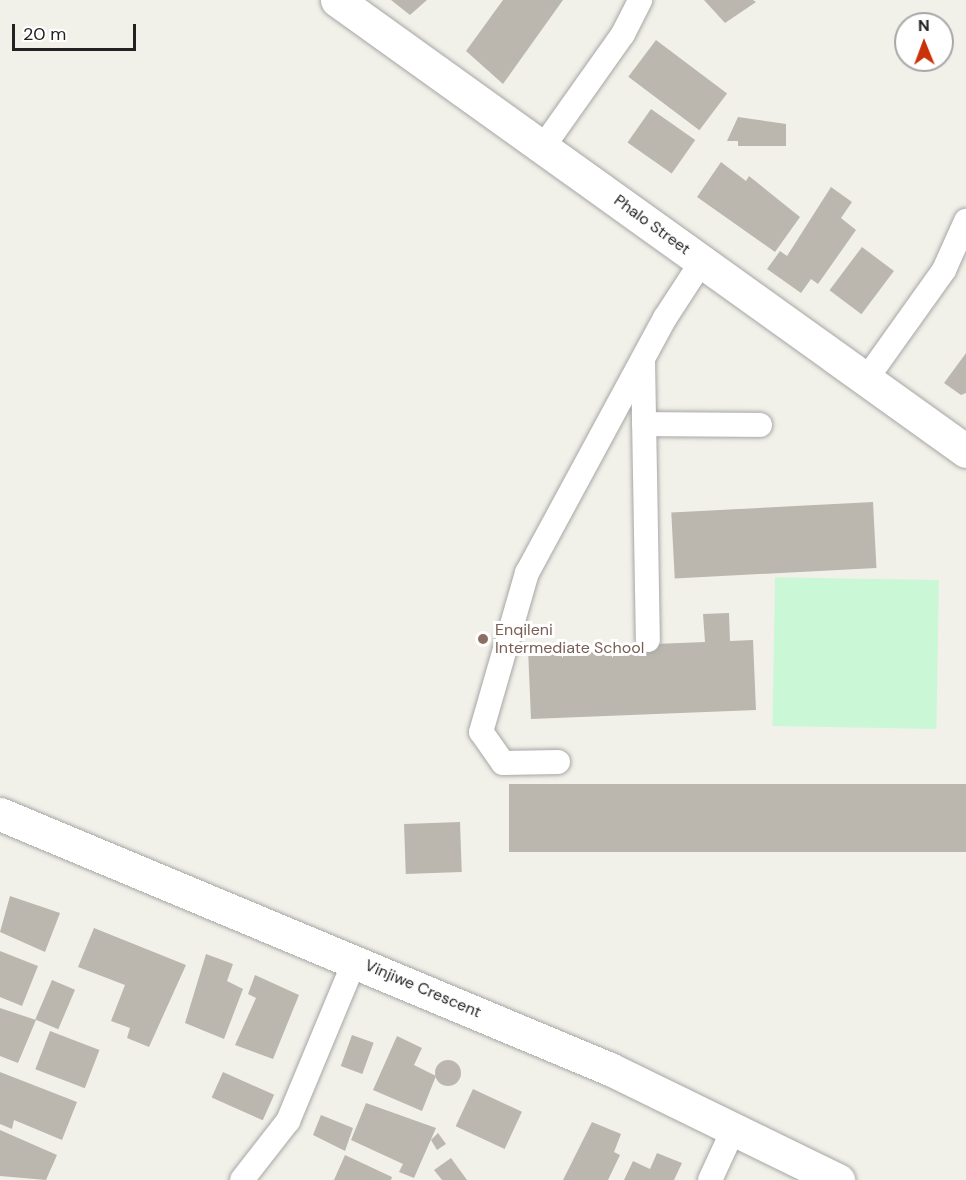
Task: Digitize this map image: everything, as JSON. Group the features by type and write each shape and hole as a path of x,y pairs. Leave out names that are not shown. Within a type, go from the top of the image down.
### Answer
{"street":[{"name":"Phalo Street","path":"337,0 966,451"},
{"name":"Vinjiwe Crescent","path":"0,814 356,960 734,1128 838,1180"}],"lane":[{"path":"543,147 623,34 640,0"},
{"path":"867,378 944,270 966,222"},
{"path":"558,762 503,763 481,732 527,573 643,358 702,261"},
{"path":"643,358 648,640"},
{"path":"645,424 760,425"},
{"path":"242,1180 288,1121 356,960"},
{"path":"710,1180 734,1128"}],"green space":[{"path":"775,577 939,580 936,729 772,726"}],"building":[{"path":"391,0 427,0 410,15"},
{"path":"503,0 563,0 503,84 466,51"},
{"path":"704,0 753,0 756,2 725,23"},
{"path":"656,40 727,94 699,130 628,77"},
{"path":"651,109 695,140 672,174 627,143"},
{"path":"738,117 786,124 786,146 738,146 738,141 727,141"},
{"path":"721,162 746,181 749,176 800,217 775,252 697,197"},
{"path":"831,187 852,202 841,218 856,230 818,284 811,279 801,293 767,269 780,251 787,256"},
{"path":"862,247 894,271 861,314 830,290"},
{"path":"966,353 966,393 961,395 944,383"},
{"path":"873,502 876,568 675,578 671,513"},
{"path":"729,613 730,641 753,640 756,710 531,719 528,649 705,642 703,614"},
{"path":"509,784 966,784 966,852 509,852"},
{"path":"460,822 462,872 406,874 404,824"},
{"path":"10,896 60,913 45,952 0,932"},
{"path":"94,928 186,965 149,1047 127,1038 130,1028 111,1021 125,985 78,967"},
{"path":"0,951 38,966 22,1006 0,997"},
{"path":"206,954 233,964 227,981 243,989 224,1039 185,1023"},
{"path":"255,975 299,995 273,1059 235,1045 256,998 248,994"},
{"path":"52,980 75,990 58,1029 35,1020"},
{"path":"0,1008 36,1020 18,1063 0,1056"},
{"path":"50,1031 99,1050 85,1088 35,1069"},
{"path":"352,1035 374,1043 362,1074 341,1066"},
{"path":"397,1036 422,1048 414,1065 436,1076 422,1111 373,1090"},
{"path":"448,1060 457,1064 461,1073 457,1082 448,1086 439,1082 435,1073 439,1064"},
{"path":"0,1072 77,1102 62,1140 14,1120 12,1129 0,1124"},
{"path":"223,1072 274,1095 263,1120 212,1098"},
{"path":"473,1089 522,1112 505,1149 456,1126"},
{"path":"366,1103 436,1128 414,1178 399,1172 403,1164 351,1140"},
{"path":"321,1115 353,1128 345,1151 313,1135"},
{"path":"592,1122 621,1134 614,1152 620,1155 608,1180 563,1180"},
{"path":"0,1130 57,1155 46,1180 0,1176"},
{"path":"438,1133 446,1144 437,1150 431,1140"},
{"path":"657,1153 682,1163 674,1180 624,1180 633,1161 650,1169"},
{"path":"345,1155 392,1177 391,1180 334,1180"},
{"path":"451,1158 467,1180 442,1180 434,1170"}],"place":[{"name":"Enqileni Intermediate School","path":"483,639"}]}
